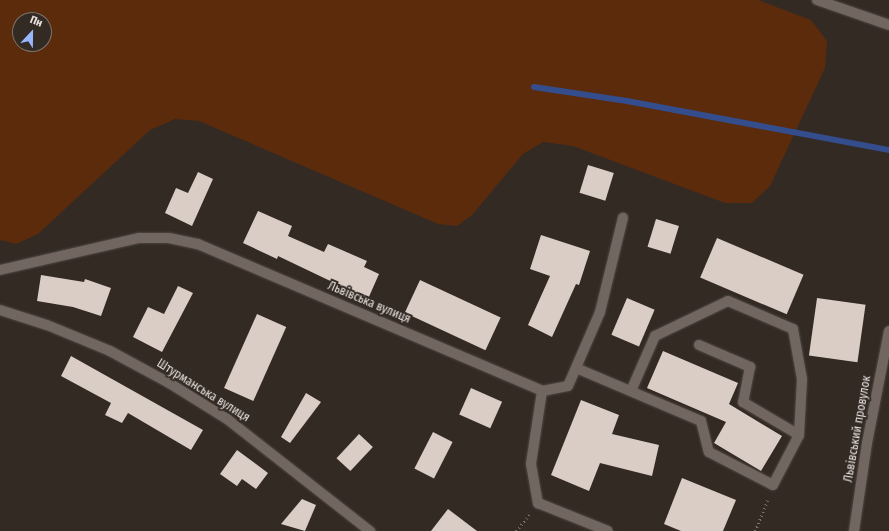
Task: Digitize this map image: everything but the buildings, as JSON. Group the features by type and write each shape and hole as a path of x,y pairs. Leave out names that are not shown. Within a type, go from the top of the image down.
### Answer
{"street":[{"path":"817,0 889,25"},
{"path":"608,531 538,503 531,464 542,391 568,386 600,312 623,218"},
{"name":"Львівська вулиця","path":"0,270 138,238 169,238 198,244 542,391"},
{"path":"576,368 701,421 709,452 773,485 799,435 802,379 793,329 728,301 655,336 631,391"},
{"name":"Штурманська вулиця","path":"0,310 47,325 110,351 169,383 227,419 370,531"},
{"name":"Львівський провулок","path":"854,531 867,443 889,331"},
{"path":"699,345 750,367 743,402 799,435"}],"path":[{"path":"516,531 538,503"},
{"path":"755,531 763,511"}],"shaded area":[{"path":"0,0 758,0 811,20 827,41 825,68 770,186 752,203 725,203 573,146 543,142 523,154 472,215 457,226 438,224 199,121 175,119 150,130 38,234 16,244 0,240"}],"waterway":[{"path":"534,87 627,101 889,150"}]}
